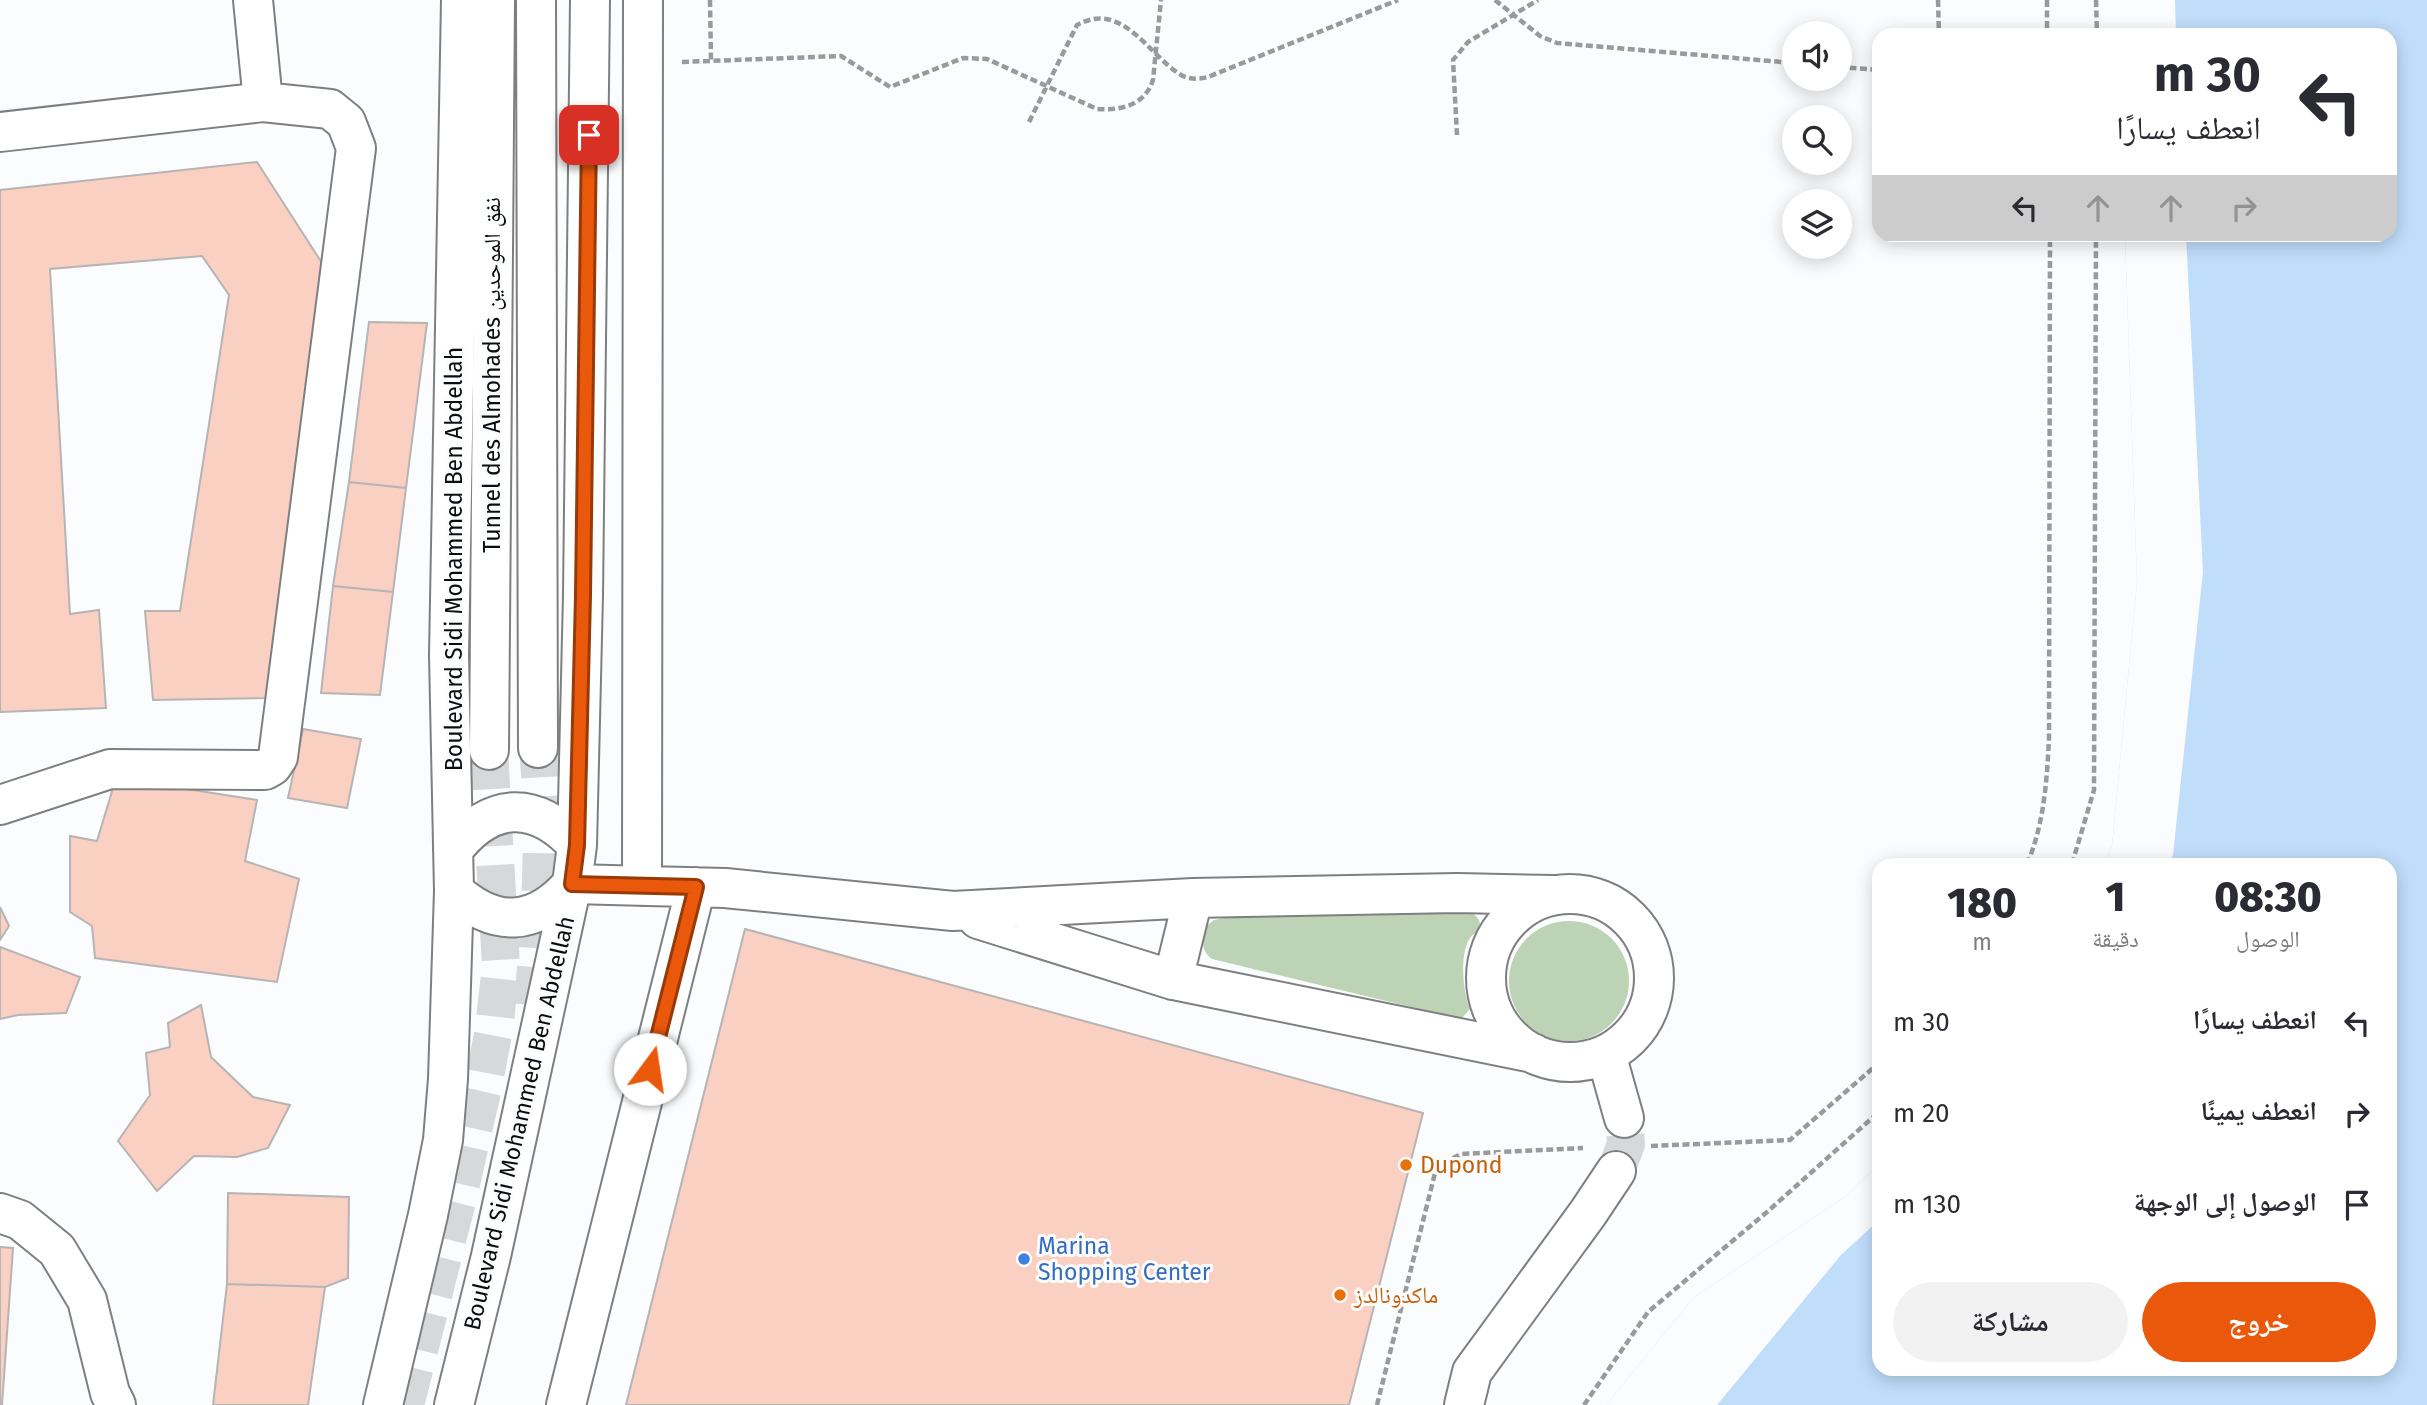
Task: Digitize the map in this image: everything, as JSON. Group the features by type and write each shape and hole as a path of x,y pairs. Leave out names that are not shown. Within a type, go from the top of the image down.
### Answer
{"main road":[{"path":"253,0 263,102"},
{"name":"Boulevard Sidi Mohammed Ben Abdellah","path":"383,1405 428,1216 443,1140 448,1079 454,891 449,655 461,0"},
{"name":"Tunnel des Almohades نفق الموحدين","path":"489,750 495,0"},
{"name":"Tunnel des Almohades نفق الموحدين","path":"536,0 538,748"},
{"name":"Boulevard Sidi Mohammed Ben Abdellah","path":"454,1405 491,1256 572,884 577,845 583,595 590,0"},
{"path":"642,886 643,0"},
{"path":"0,132 263,102 330,109 346,122 356,148 278,757 272,766 265,770 110,769 0,805"},
{"path":"453,850 468,830 479,823 489,817 513,812 537,815 560,827 577,845"},
{"path":"454,891 471,906 492,915 515,918 537,913 557,902 572,884 726,888 953,911 1193,898 1457,893 1576,894 1598,899 1617,909 1633,923 1649,953 1654,985 1640,1026 1625,1043 1586,1061 1563,1062 1533,1053 1173,979 953,911"},
{"path":"566,1405 696,887"},
{"path":"1533,1053 1522,1048 1506,1033 1494,1014 1487,994 1486,972 1490,950 1500,930 1515,914 1533,902 1554,895"},
{"path":"1173,979 1193,898"},
{"path":"1606,1054 1636,1132"},
{"path":"1464,1405 1472,1373 1588,1213 1605,1159"},
{"path":"0,1213 20,1220 57,1250 87,1300 109,1401"}],"path":[{"path":"710,0 710,61"},
{"path":"643,63 841,56 890,87 962,58 987,59 1097,109 1119,108 1142,100 1149,90 1161,0"},
{"path":"1125,19 1181,75 1198,79 1398,0"},
{"path":"1495,0 1540,36 1557,43 1782,62"},
{"path":"1457,135 1453,60 1468,42 1538,0"},
{"path":"1938,0 1939,28"},
{"path":"2047,0 2048,28"},
{"path":"2096,0 2097,28"},
{"path":"1030,121 1077,26 1098,12"},
{"path":"1852,68 1872,69"},
{"path":"2029,858 2048,779 2050,242"},
{"path":"2074,858 2094,790 2096,242"},
{"path":"1636,1132 1790,1140 1872,1069"},
{"path":"1584,1405 1648,1312 1767,1212 1872,1118"},
{"path":"1377,1405 1431,1184 1441,1165 1461,1154 1605,1159"}],"green space":[{"path":"1470,912 1477,917 1480,927 1470,938 1464,953 1464,984 1470,1009 1461,1019 1212,959 1203,945 1204,928 1214,920 1224,918"},
{"path":"1569,921 1592,925 1612,938 1625,958 1629,981 1625,1004 1612,1024 1592,1037 1569,1041 1546,1037 1526,1024 1513,1004 1509,981 1513,958 1526,938 1546,925"}],"water":[{"path":"2122,0 2427,0 2427,1405 1606,1405 1694,1297 1845,1197 1872,1171 1872,1376 2397,1376 2397,858 2107,858 2112,846 2137,582 2125,242 2397,242 2397,28 2122,28"}],"pier":[{"path":"2122,0 2175,0 2176,28 2122,28"},
{"path":"2125,242 2186,242 2203,572 2171,858 2107,858 2112,846 2137,582"},
{"path":"1872,1171 1872,1226 1841,1255 1717,1405 1606,1405 1694,1297 1845,1197"}],"building":[{"path":"257,162 322,263 270,698 153,700 145,611 180,611 229,295 202,256 50,269 70,614 99,610 106,708 0,712 0,190"},
{"path":"369,322 427,323 406,488 349,482"},
{"path":"349,482 406,488 393,592 333,586"},
{"path":"333,586 393,592 380,695 321,693"},
{"path":"303,729 361,739 347,808 288,798"},
{"path":"116,778 257,800 245,861 299,879 277,982 95,958 92,926 70,912 70,836 97,841"},
{"path":"0,907 9,926 0,940"},
{"name":"Marina Shopping Center","path":"745,929 1423,1113 1349,1405 626,1405"},
{"path":"0,947 80,977 66,1013 18,1015 0,1019"},
{"path":"201,1005 211,1057 253,1097 290,1105 268,1148 237,1157 194,1156 157,1191 118,1141 150,1095 146,1053 170,1047 168,1023"},
{"path":"228,1193 349,1197 348,1278 325,1287 227,1284"},
{"path":"0,1247 13,1248 2,1405 0,1405"},
{"path":"227,1284 325,1287 308,1405 213,1405"}],"tunnel":[{"path":"533,1005 542,844 538,748"},
{"path":"405,1405 457,1201 494,1029 501,966 489,750"},
{"path":"1616,1171 1626,1144 1624,1118"}],"place":[{"name":"Dupond","path":"1406,1165"},
{"name":"Marina Shopping Center","path":"1024,1259"},
{"name":"ماكدونالدز","path":"1340,1295"}],"route":[{"path":"589,135 583,595 577,845 572,884 696,887 650,1069"}]}
